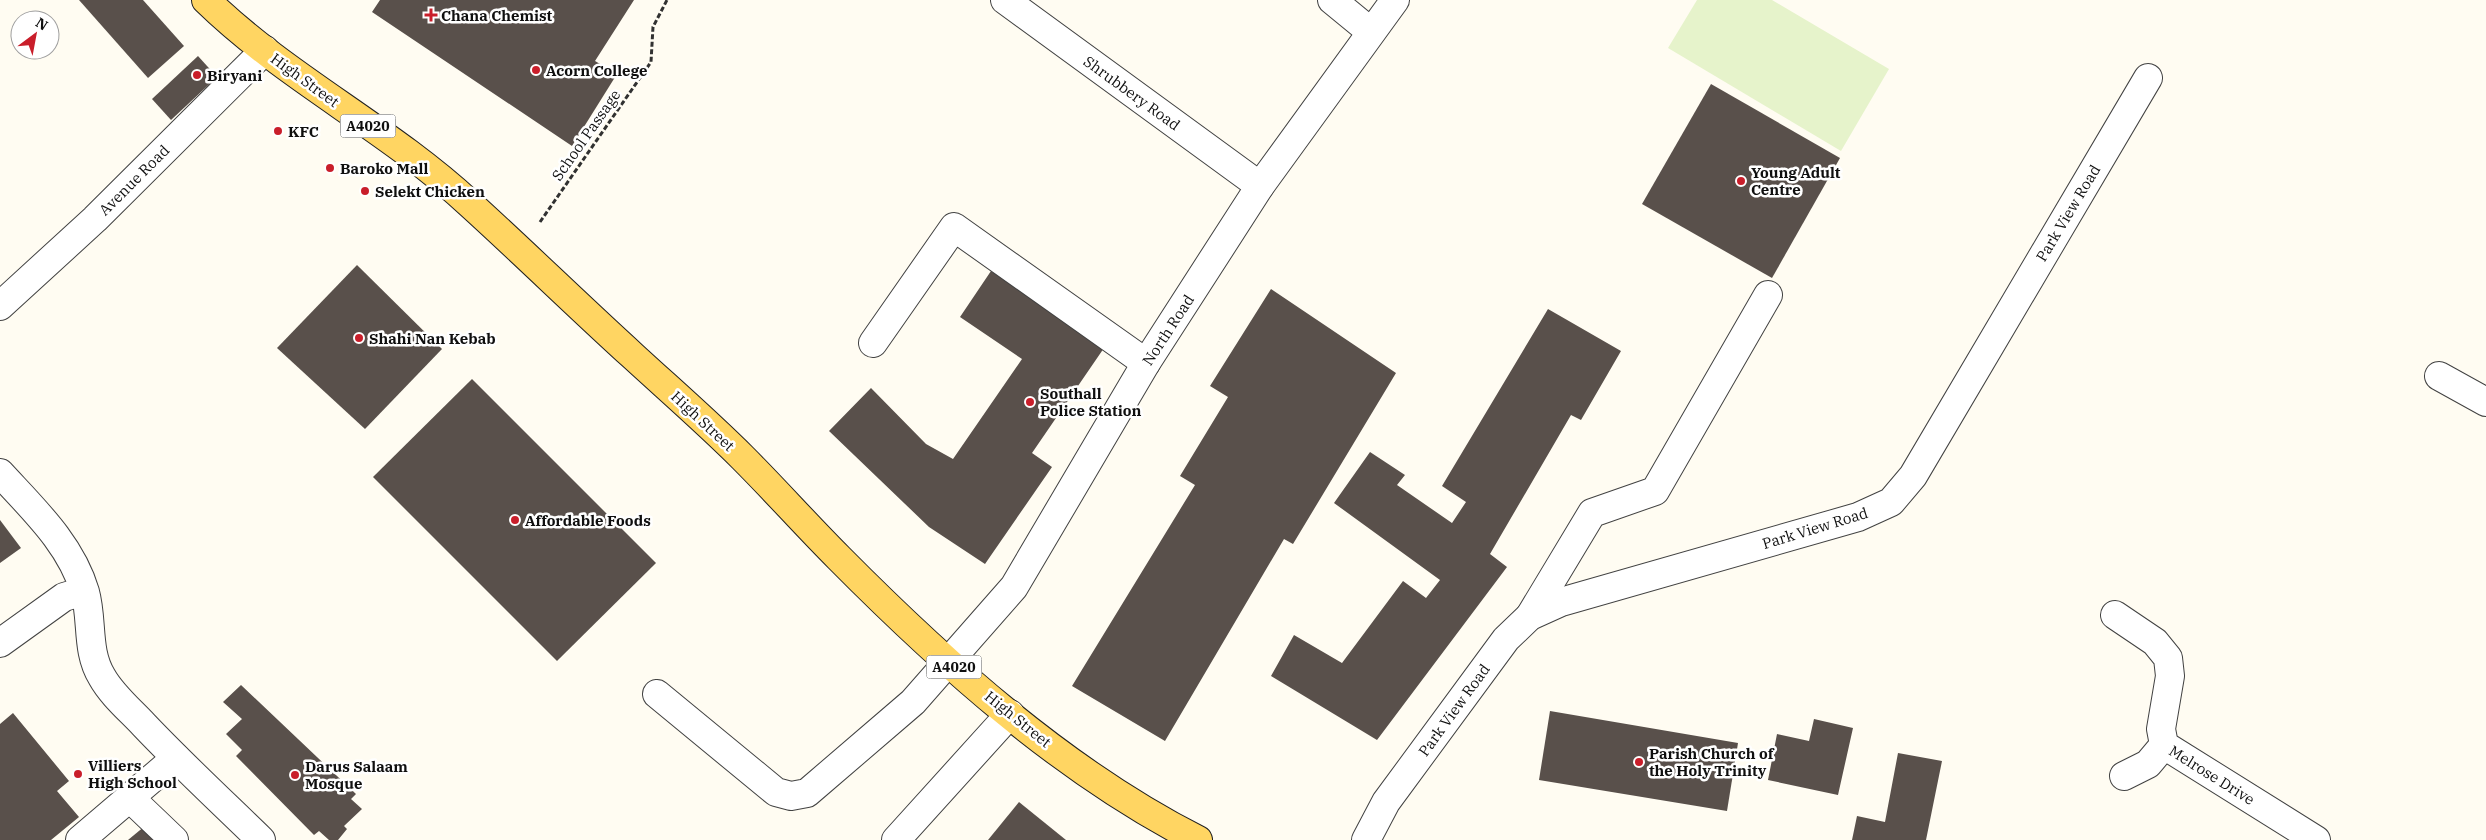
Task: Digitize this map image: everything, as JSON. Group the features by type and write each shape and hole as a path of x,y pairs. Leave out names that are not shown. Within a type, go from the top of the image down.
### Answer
{"main road":[{"name":"High Street","path":"206,0 265,50 366,125 416,156 742,457 840,559 949,663 1049,745 1156,819 1198,840"}],"street":[{"name":"Shrubbery Road","path":"1005,0 1260,186"},
{"path":"1332,0 1371,32"},
{"name":"North Road","path":"657,694 776,792 790,796 807,793 913,702 1014,587 1146,363 1260,186 1395,0"},
{"name":"Avenue Road","path":"5,293 96,219 265,50"},
{"name":"Park View Road","path":"1366,840 1386,802 1506,639 1530,616 1561,602 1858,517 1891,502 1913,476 2148,78"},
{"path":"873,343 954,227 1146,363"},
{"path":"1530,616 1592,513 1655,490 1768,295"},
{"path":"2439,376 2486,402"},
{"path":"0,473 55,534 69,554 84,591 88,610 91,649 102,678 176,758 261,840"},
{"path":"0,643 64,597 84,591"},
{"name":"Melrose Drive","path":"2115,615 2155,642 2168,658 2170,676 2161,728 2164,745 2316,840"},
{"path":"896,840 1010,714"},
{"path":"2124,776 2148,764 2164,745"},
{"path":"80,840 176,758"},
{"path":"130,798 174,840"}],"path":[{"name":"School Passage","path":"520,251 651,62 653,27 667,0"}],"green space":[{"path":"1697,0 1772,0 1889,69 1841,151 1668,48"}],"building":[{"path":"79,0 143,0 184,46 148,78"},
{"name":"Acorn College","path":"380,0 634,0 595,61 617,74 572,146 372,12"},
{"path":"198,56 217,77 171,120 152,99"},
{"name":"Young Adult Centre","path":"1711,84 1840,158 1772,278 1642,204"},
{"name":"Shahi Nan Kebab","path":"357,265 442,349 365,429 277,348"},
{"name":"Southall Police Station","path":"991,271 1104,348 1032,453 1052,467 985,564 929,527 829,431 871,388 926,444 953,459 1022,359 960,317"},
{"path":"1271,289 1396,373 1293,544 1284,539 1165,741 1072,686 1195,485 1180,476 1228,397 1210,386"},
{"path":"1548,309 1621,351 1581,420 1571,415 1490,554 1507,567 1377,740 1271,676 1294,635 1342,663 1403,581 1426,598 1440,580 1334,503 1370,452 1405,475 1397,485 1452,523 1466,502 1442,486"},
{"name":"Affordable Foods","path":"472,379 656,563 557,661 373,477"},
{"path":"0,520 21,548 0,563"},
{"name":"Darus Salaam Mosque","path":"241,685 356,794 351,799 362,809 344,826 347,829 338,840 329,840 319,831 314,835 236,756 242,750 226,734 242,719 223,702"},
{"name":"Parish Church of the Holy Trinity","path":"1550,711 1738,743 1727,811 1539,780"},
{"path":"13,713 69,781 57,791 79,817 51,840 0,840 0,724"},
{"path":"1814,719 1853,728 1838,795 1768,780 1777,734 1809,741"},
{"path":"1898,753 1942,761 1926,840 1852,840 1857,816 1885,822"},
{"path":"1019,802 1066,840 988,840"},
{"path":"151,821 166,840 128,840"}],"place":[{"name":"Chana Chemist","path":"431,15"},
{"name":"Acorn College","path":"536,70"},
{"name":"Biryani","path":"197,75"},
{"name":"KFC","path":"278,131"},
{"name":"Baroko Mall","path":"330,168"},
{"name":"Young Adult Centre","path":"1741,181"},
{"name":"Selekt Chicken","path":"365,191"},
{"name":"Shahi Nan Kebab","path":"359,338"},
{"name":"Southall Police Station","path":"1030,402"},
{"name":"Affordable Foods","path":"515,520"},
{"name":"Parish Church of the Holy Trinity","path":"1639,762"},
{"name":"Villiers High School","path":"78,774"},
{"name":"Darus Salaam Mosque","path":"295,775"}]}
